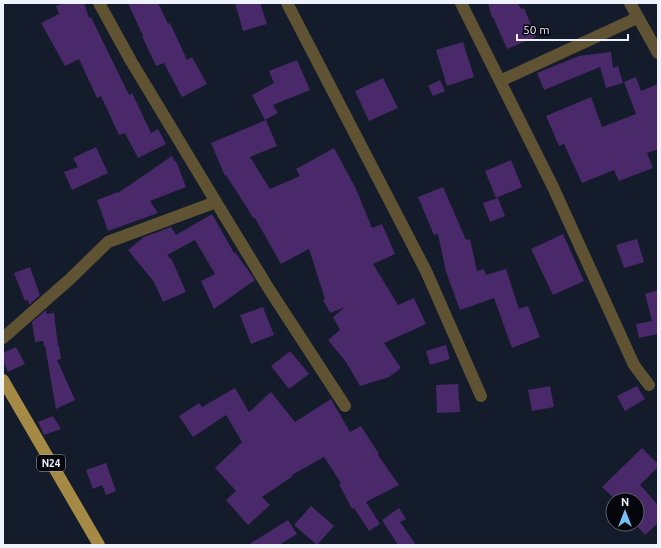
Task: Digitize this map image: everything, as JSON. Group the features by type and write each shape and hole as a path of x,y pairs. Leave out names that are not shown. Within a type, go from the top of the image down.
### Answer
{"main road":[{"name":"N24","path":"3,380 99,545"}],"street":[{"path":"99,3 131,61 216,202 345,406"},
{"path":"287,3 426,271 481,396"},
{"path":"461,3 553,187 634,365 649,385"},
{"path":"630,3 658,53"},
{"path":"500,81 638,18"},
{"path":"3,338 70,279 108,242 216,202"}],"building":[{"path":"64,3 84,3 89,18 91,17 129,95 132,93 151,133 158,129 166,144 138,158 125,133 119,135 101,96 97,98 79,59 65,66 41,23 59,14 56,6"},
{"path":"128,3 158,3 168,24 170,23 187,60 192,57 207,84 182,97 164,63 156,66"},
{"path":"235,3 260,3 267,24 243,31"},
{"path":"488,3 518,3 521,9 524,8 536,37 507,49 493,17 492,18"},
{"path":"463,42 474,77 447,86 436,50"},
{"path":"611,52 613,68 618,66 623,83 606,88 600,67 544,90 537,73 579,56"},
{"path":"297,60 310,90 273,105 278,113 265,120 252,95 274,83 269,71"},
{"path":"636,77 641,91 658,84 658,149 647,153 653,168 619,181 614,170 582,183 564,144 559,146 546,116 591,97 602,127 636,114 624,82"},
{"path":"383,78 398,108 369,121 355,91"},
{"path":"440,80 445,91 433,96 428,86"},
{"path":"266,120 277,146 250,157 270,189 300,176 296,169 334,148 356,189 372,228 382,224 395,254 373,264 398,305 414,298 426,324 384,343 401,368 389,377 360,386 346,362 328,340 340,330 333,317 345,307 330,313 323,300 325,299 309,249 281,264 255,218 254,219 226,175 225,176 211,143"},
{"path":"96,147 108,173 72,190 64,172 78,167 73,158"},
{"path":"172,156 175,162 176,161 186,187 150,201 158,213 108,231 97,200 118,193"},
{"path":"511,160 522,187 496,198 485,171"},
{"path":"443,187 466,240 470,239 477,271 484,269 486,275 506,269 519,309 528,306 540,337 512,348 494,298 460,310 446,272 438,234 434,235 418,197"},
{"path":"498,198 505,216 490,222 483,203"},
{"path":"212,214 234,253 235,252 255,280 214,309 201,281 215,274 195,240 167,255 172,260 186,292 163,302 154,282 128,250 144,237 171,227 176,235"},
{"path":"563,234 584,281 553,295 531,249"},
{"path":"637,239 644,262 624,268 616,245"},
{"path":"30,267 40,295 29,305 28,300 25,301 14,273"},
{"path":"658,290 658,334 639,338 636,324 652,321 645,294"},
{"path":"263,307 274,335 251,344 240,315"},
{"path":"46,310 47,314 54,313 61,359 57,360 75,400 56,409 45,346 43,341 35,342 32,322"},
{"path":"446,345 450,359 430,365 426,351"},
{"path":"16,347 25,364 8,372 3,361 3,353"},
{"path":"290,351 309,374 289,389 271,366"},
{"path":"458,384 460,412 437,413 436,385"},
{"path":"550,386 554,407 532,411 528,390"},
{"path":"637,386 645,399 625,411 617,396"},
{"path":"235,388 249,412 271,392 295,422 331,399 350,432 361,426 379,454 378,455 399,485 366,502 380,524 369,531 354,508 352,509 339,484 341,483 324,457 292,475 293,476 262,497 270,505 248,525 226,500 236,491 215,468 242,442 226,415 193,437 179,416 199,403 202,407"},
{"path":"53,416 61,429 44,435 38,422"},
{"path":"642,448 658,464 658,467 640,485 658,505 658,523 645,535 642,532 645,532 645,492 607,492 602,487"},
{"path":"106,463 116,491 106,495 102,485 93,489 86,470"},
{"path":"311,506 334,526 317,545 294,525"},
{"path":"399,508 406,519 400,522 416,545 398,545 382,520"},
{"path":"288,520 297,534 279,545 248,545"}]}
